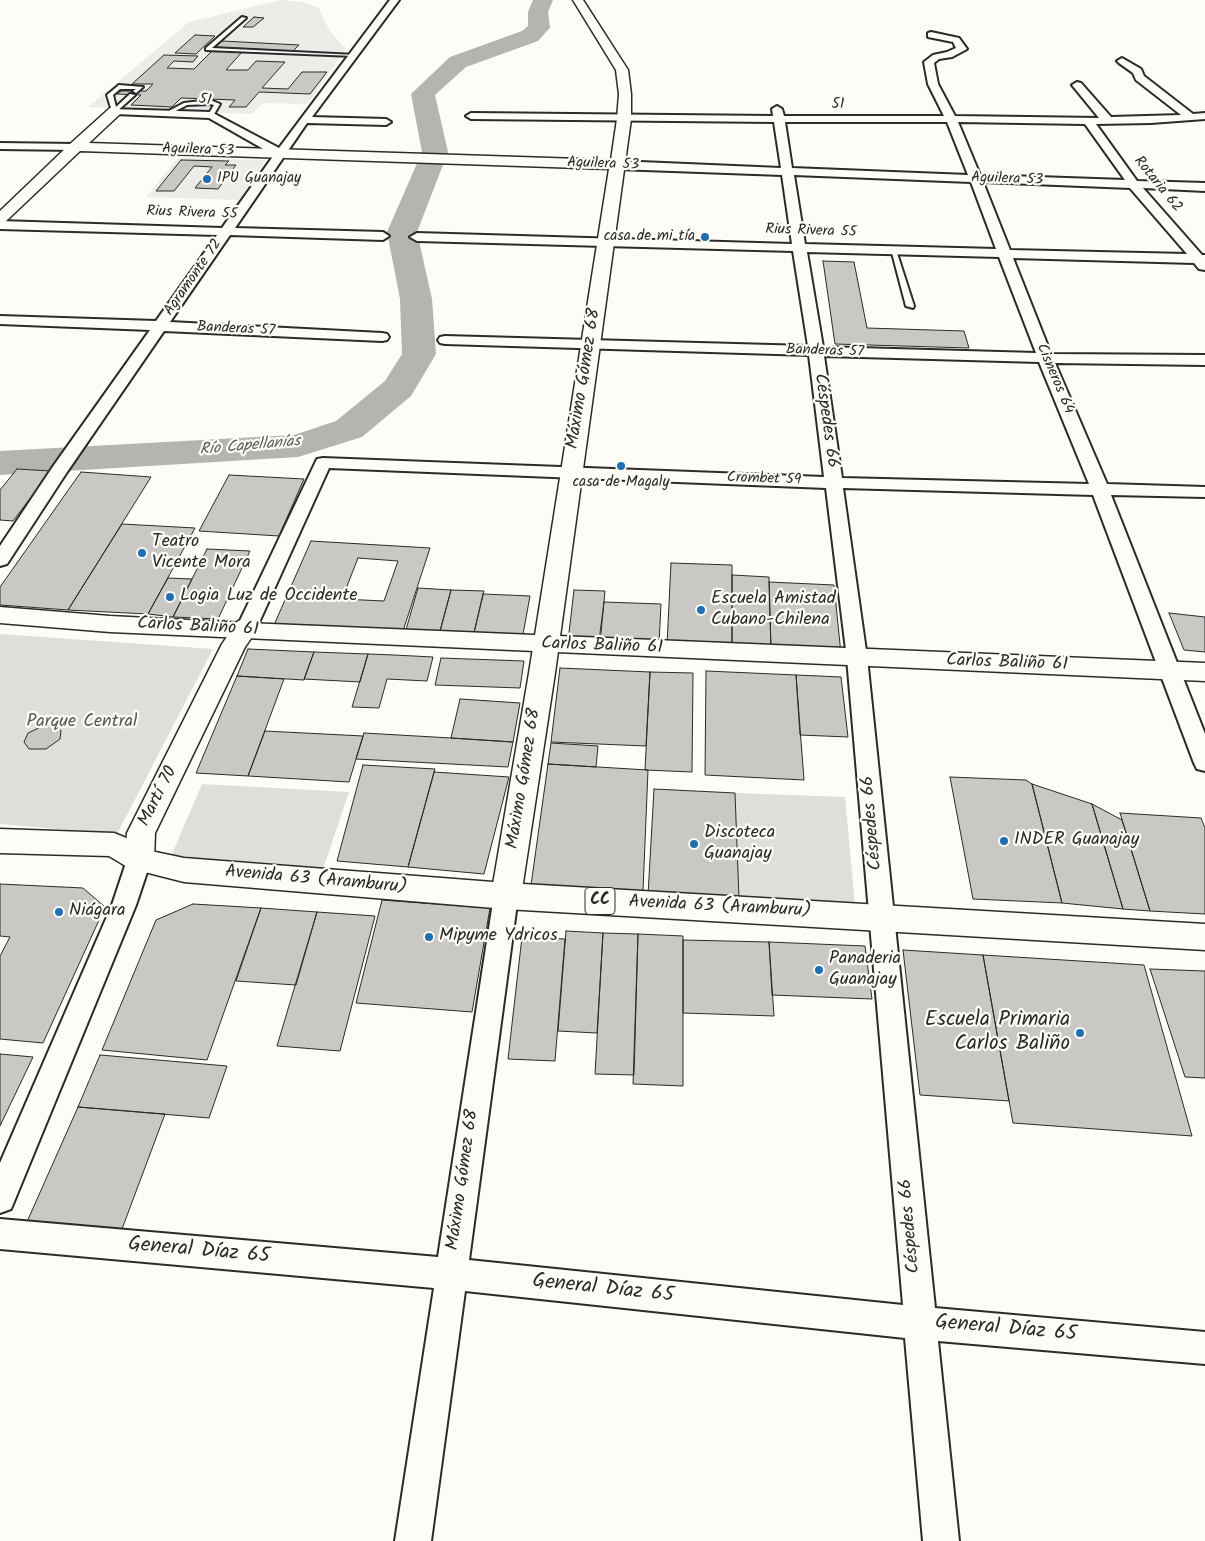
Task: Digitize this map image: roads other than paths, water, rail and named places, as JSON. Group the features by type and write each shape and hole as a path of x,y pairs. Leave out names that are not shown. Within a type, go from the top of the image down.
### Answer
{"street":[{"name":"Agramonte 72","path":"0,560 58,472 304,120 395,0"},
{"name":"Máximo Gómez 68","path":"413,1541 506,896 546,645 624,119 625,94 622,70 578,0"},
{"name":"Cisneros 64","path":"930,35 956,40 962,48 949,55 936,57 929,62 933,84 951,119 976,179 1045,358 1100,488 1205,763"},
{"path":"1122,61 1137,71 1140,78 1191,117"},
{"path":"1077,85 1108,121"},
{"name":"51","path":"115,111 211,115 281,154"},
{"path":"0,219 115,111"},
{"name":"51","path":"471,116 624,119 778,114 1088,121 1205,116"},
{"name":"Céspedes 66","path":"778,114 816,351 857,658 941,1541"},
{"path":"304,120 386,122"},
{"name":"Rotaria 62","path":"1088,121 1134,185 1203,262"},
{"name":"Aguilera 53","path":"0,146 787,170 1205,187"},
{"name":"Rius Rivera 55","path":"0,225 383,236"},
{"name":"Rius Rivera 55","path":"417,237 893,250 1203,262"},
{"name":"Banderas 57","path":"0,320 382,337"},
{"name":"Banderas 57","path":"445,340 1045,358 1205,360"},
{"name":"Crombet 59","path":"323,463 833,482 1205,492"},
{"name":"Martí 70","path":"0,1198 124,905 139,860 141,833 234,644 245,629 323,463"},
{"name":"Carlos Baliño 61","path":"0,615 110,624 245,629 546,645 1205,672"},
{"name":"Avenida 63 (Aramburu)","path":"0,841 114,845 139,860 184,870 506,896 1205,936"},
{"name":"General Díaz 65","path":"0,1234 451,1274 920,1323 1205,1348"}],"lane":[{"path":"244,18 208,49 354,55"},
{"path":"119,87 140,87 115,111 110,95 119,87"},
{"path":"893,250 910,306"}],"waterway":[{"name":"Río Capellanías","path":"0,463 298,446 349,429 398,388 419,354 416,299 402,232 435,152 423,94 458,62 530,36 539,28 538,12 543,0"}],"place":[{"name":"IPU Guanajay","path":"207,179"},
{"name":"casa de mi tía","path":"705,237"},
{"name":"casa de Magaly","path":"621,466"},
{"name":"Teatro Vicente Mora","path":"142,553"},
{"name":"Logia Luz de Occidente","path":"170,597"},
{"name":"Escuela Amistad Cubano-Chilena","path":"701,610"},
{"name":"INDER Guanajay","path":"1004,841"},
{"name":"Discoteca Guanajay","path":"694,844"},
{"name":"Niágara","path":"59,912"},
{"name":"Mipyme Ydricos","path":"429,937"},
{"name":"Panaderia Guanajay","path":"819,970"},
{"name":"Escuela Primaria Carlos Baliño","path":"1080,1033"}],"park label":[{"name":"Parque Central","path":"82,723"}]}
